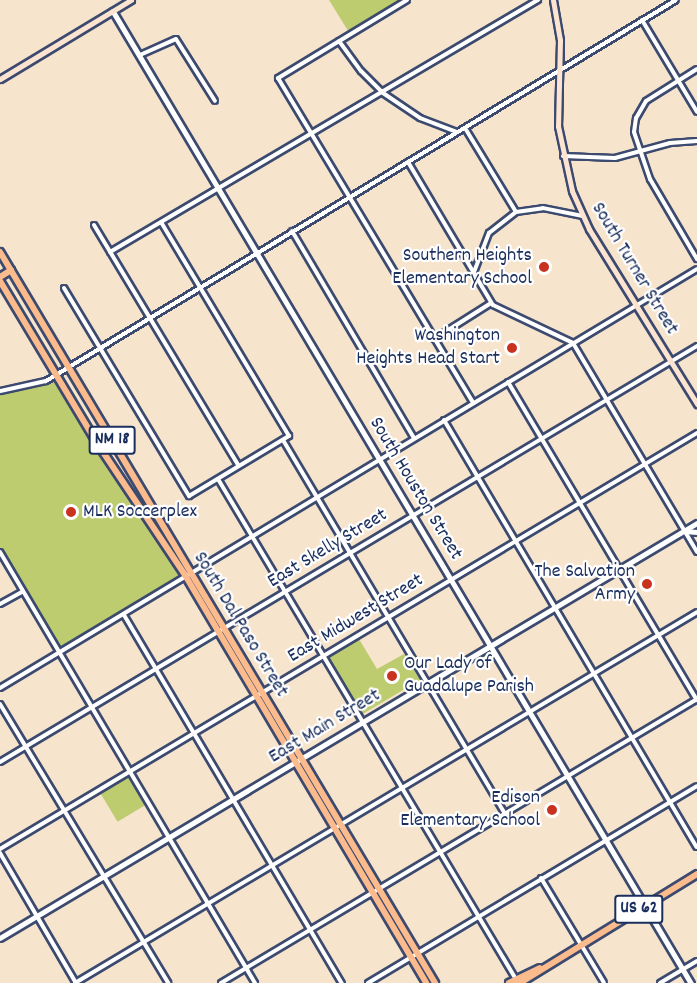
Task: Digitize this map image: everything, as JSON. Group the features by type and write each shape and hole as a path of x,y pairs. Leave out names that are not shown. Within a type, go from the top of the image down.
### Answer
{"main road":[{"path":"0,79 131,0"},
{"name":"South Turner Street","path":"554,0 559,27 557,113 562,156 583,216 697,404"},
{"name":"South Dal Paso Street","path":"0,252 220,631 415,956 435,983"},
{"path":"0,279 11,270"},
{"name":"South Dal Paso Street","path":"0,279 57,375 187,574"},
{"name":"US 62","path":"516,982 697,874"},
{"name":"South Dal Paso Street","path":"415,956 426,983"}],"street":[{"path":"407,0 278,78 472,403"},
{"path":"110,252 538,0"},
{"path":"0,391 34,386 57,375 200,286 676,0"},
{"name":"South Houston Street","path":"113,11 216,189 452,579 691,983"},
{"path":"642,20 697,112"},
{"path":"140,55 176,39 215,101"},
{"path":"339,41 361,71 383,93 420,117 457,132"},
{"path":"697,69 652,96 638,112 634,132 650,179 697,259"},
{"path":"465,128 516,212"},
{"path":"562,156 599,159 697,141"},
{"path":"408,162 491,303 573,343 697,552"},
{"path":"474,273 489,233 516,212 543,208 583,216"},
{"path":"64,288 189,496 289,436 161,222"},
{"path":"94,225 239,466"},
{"path":"292,231 414,438"},
{"path":"0,688 697,269"},
{"path":"434,339 491,303"},
{"name":"East Skelly Street","path":"0,762 697,346"},
{"path":"221,983 697,699 508,382"},
{"path":"444,420 697,847"},
{"name":"East Midwest Street","path":"0,851 129,771 697,433"},
{"path":"283,440 505,814"},
{"path":"218,479 516,982"},
{"name":"East Main Street","path":"0,938 697,523"},
{"path":"684,531 697,532"},
{"path":"0,552 255,983"},
{"path":"0,604 23,591"},
{"path":"0,851 76,983 697,612"},
{"path":"124,615 342,983"},
{"path":"0,704 168,983"},
{"path":"368,983 697,786"},
{"path":"541,878 604,983"},
{"path":"660,983 697,961"}],"green space":[{"path":"329,0 407,0 350,34"},
{"name":"MLK Soccerplex","path":"56,375 185,575 60,653 0,552 0,391 34,386"},
{"path":"359,639 377,669 404,654 420,680 361,715 328,657"},
{"path":"128,777 145,805 118,822 101,793"}],"place":[{"name":"Southern Heights Elementary School","path":"544,267"},
{"name":"Washington Heights Head Start","path":"512,348"},
{"name":"MLK Soccerplex","path":"71,512"},
{"name":"The Salvation Army","path":"647,584"},
{"name":"Our Lady of Guadalupe Parish","path":"392,676"},
{"name":"Edison Elementary School","path":"552,810"}]}
